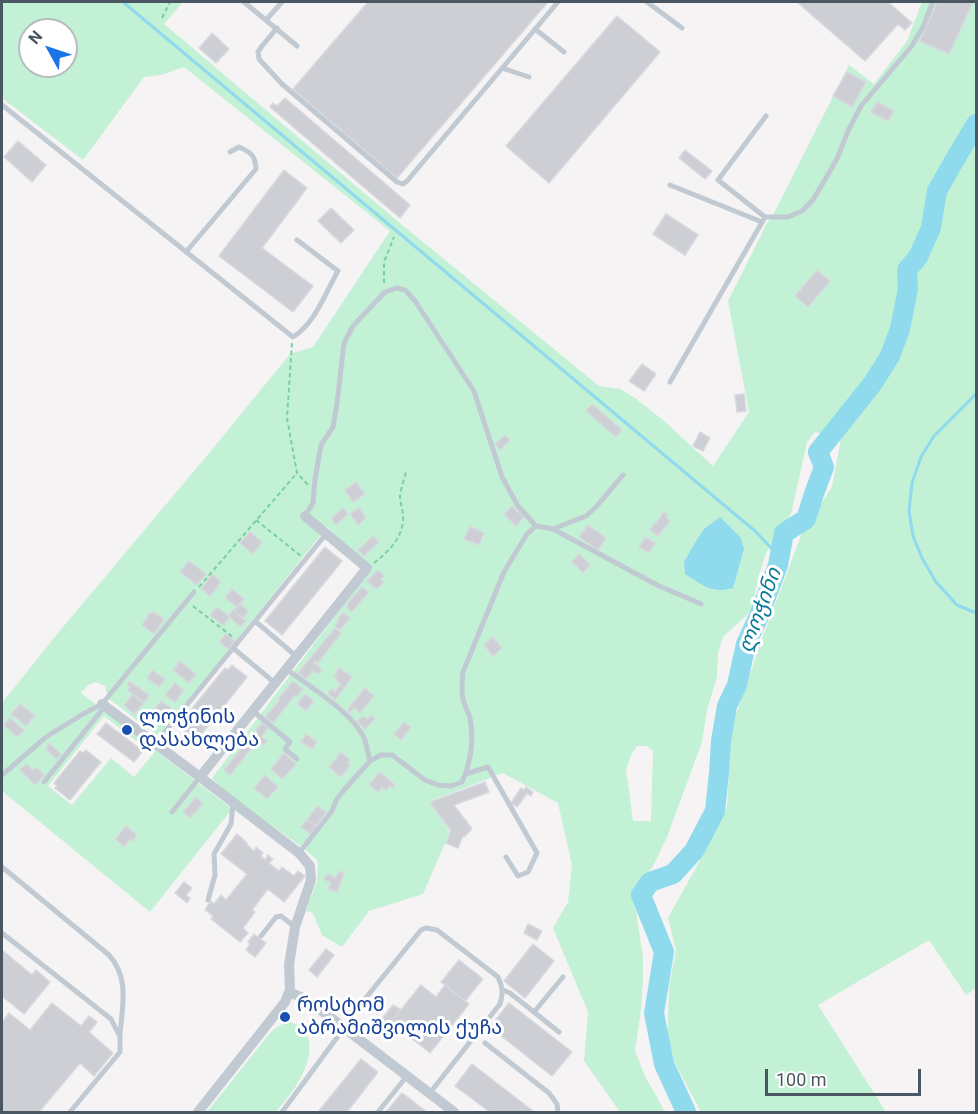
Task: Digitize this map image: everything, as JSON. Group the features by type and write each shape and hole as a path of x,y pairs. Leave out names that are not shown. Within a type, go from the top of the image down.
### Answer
{"street":[{"path":"200,777 367,568 305,516"},
{"path":"104,705 299,853 310,866 311,880 295,927 289,965 290,990 285,1002 198,1113"},
{"path":"289,992 303,998 344,1028 454,1113"}],"lane":[{"path":"244,2 297,46"},
{"path":"266,20 282,2"},
{"path":"277,28 258,52 260,59 282,84 397,182 403,184 558,2"},
{"path":"647,2 682,28"},
{"path":"670,185 763,219 788,217 802,211 813,200 837,159 848,130 861,106 911,46 923,27 933,2"},
{"path":"535,29 564,52"},
{"path":"502,68 529,77"},
{"path":"2,105 293,337 303,330 313,316 338,271 297,240"},
{"path":"763,219 718,180 766,116"},
{"path":"186,252 256,169 255,159 249,152 239,147 230,152"},
{"path":"670,382 763,219"},
{"path":"305,516 313,503 321,445 333,427 344,343 353,326 386,292 397,288 405,290 415,302 466,376 479,405 502,477 518,506 536,526 553,529 657,585 701,604"},
{"path":"553,529 586,516 623,475"},
{"path":"299,853 332,811 344,790 370,761 381,756 392,756 424,780 438,785 451,786 462,782 466,774 472,735 461,684 463,672 504,572 527,534 536,526"},
{"path":"155,744 326,534"},
{"path":"44,782 194,592"},
{"path":"255,621 296,656"},
{"path":"233,648 275,683"},
{"path":"286,669 335,705 354,723 363,737 370,761"},
{"path":"2,775 46,737 83,714 104,705"},
{"path":"253,711 290,742 285,749 297,759"},
{"path":"466,774 488,766 537,853 528,872 518,876 506,857"},
{"path":"172,813 200,777"},
{"path":"208,900 215,875 214,854 231,824 233,802"},
{"path":"2,867 109,955 116,962 121,973 123,985 120,1052 70,1113"},
{"path":"261,936 276,917 281,916 295,927"},
{"path":"360,1005 421,930 426,928 437,930 498,978 503,990 500,1004 429,1094"},
{"path":"2,933 111,1019 120,1036"},
{"path":"534,1012 563,977"},
{"path":"503,990 560,1032"},
{"path":"282,1113 344,1028"},
{"path":"485,1043 549,1093 557,1104 558,1113"},
{"path":"378,1113 407,1076"}],"path":[{"path":"162,18 170,2"},
{"path":"386,292 384,262 394,237"},
{"path":"293,337 287,418 297,473 314,490"},
{"path":"367,568 391,549 402,529 404,518 400,505 400,493 406,472"},
{"path":"194,592 297,473"},
{"path":"256,520 305,559"},
{"path":"186,601 239,641"}],"green space":[{"path":"2,2 183,2 164,24 401,224 599,386 620,389 635,398 663,420 713,466 749,412 728,301 849,65 874,84 907,41 922,2 976,2 976,988 966,995 929,940 818,1005 886,1112 701,1112 667,1048 669,987 676,950 668,918 727,807 731,729 802,533 832,487 841,438 815,432 807,442 791,514 766,553 758,578 752,610 723,637 718,653 717,677 707,710 702,742 667,837 653,866 639,884 634,897 643,958 641,1009 635,1051 646,1079 665,1112 620,1112 584,1061 588,1012 553,928 568,902 572,865 558,803 503,773 430,801 450,832 423,894 369,911 342,947 322,935 313,913 306,911 317,881 318,861 224,791 212,778 371,569 327,527 159,737 108,698 105,686 96,682 88,685 81,693 232,809 150,912 2,791 2,703 290,354 313,347 390,231 184,67 161,75 144,77 83,160 2,98","holes":["104,716 153,754 134,777 111,758 72,805 48,786","637,746 647,746 653,751 651,821 633,821 626,769"]},
{"path":"290,1022 306,1033 310,1050 301,1078 276,1112 207,1112 270,1033"}],"water":[{"path":"720,517 741,538 744,549 733,588 725,590 702,585 685,574 684,562 704,529"}],"building":[{"path":"368,2 548,2 397,178 293,89"},
{"path":"797,2 888,2 912,23 905,30 898,24 865,61"},
{"path":"937,2 973,2 949,54 920,41"},
{"path":"617,16 660,52 549,183 506,146"},
{"path":"212,33 229,49 216,63 199,48"},
{"path":"847,72 866,82 852,107 833,96"},
{"path":"285,98 410,205 400,218 270,107 273,103 277,106"},
{"path":"877,102 894,111 888,121 871,112"},
{"path":"18,141 46,165 32,182 4,157"},
{"path":"685,150 712,171 705,179 679,158"},
{"path":"284,170 307,188 262,248 313,286 293,312 219,256"},
{"path":"331,208 354,230 341,243 318,221"},
{"path":"666,214 698,235 685,255 653,234"},
{"path":"817,270 830,281 808,307 795,296"},
{"path":"642,364 656,374 644,391 629,381"},
{"path":"744,394 746,411 737,412 735,395"},
{"path":"592,404 622,430 616,437 586,411"},
{"path":"700,432 710,438 703,451 693,446"},
{"path":"505,435 510,440 500,450 495,444"},
{"path":"356,482 365,494 353,502 345,490"},
{"path":"512,506 524,517 516,526 504,514"},
{"path":"343,508 348,514 336,525 331,518"},
{"path":"359,508 366,518 358,525 350,514"},
{"path":"664,512 670,521 658,536 650,530"},
{"path":"588,525 606,538 598,550 579,537"},
{"path":"470,526 484,533 479,545 464,539"},
{"path":"250,532 262,542 253,554 240,543"},
{"path":"373,536 379,542 364,556 358,550"},
{"path":"645,537 655,543 649,553 639,547"},
{"path":"325,547 342,561 282,635 265,621"},
{"path":"579,554 590,565 583,573 572,562"},
{"path":"189,561 206,574 197,585 180,572"},
{"path":"378,570 384,576 381,579 384,582 377,589 367,581"},
{"path":"212,574 221,582 210,596 201,589"},
{"path":"362,587 369,592 352,612 346,607 347,604"},
{"path":"232,589 244,599 237,607 225,598"},
{"path":"240,604 248,611 243,618 234,611"},
{"path":"217,607 230,617 223,626 210,615"},
{"path":"233,610 246,621 241,627 228,616"},
{"path":"150,612 164,619 154,634 142,625"},
{"path":"343,612 350,618 340,630 335,626"},
{"path":"335,628 341,633 318,663 315,661 314,663 322,669 318,674 313,671 306,679 298,673"},
{"path":"226,634 235,641 228,649 219,642"},
{"path":"493,637 502,648 493,656 484,645"},
{"path":"180,661 196,674 189,683 173,670"},
{"path":"232,665 247,677 196,741 181,728 185,724 181,722 225,668 228,670"},
{"path":"339,668 352,677 335,700 328,693 332,689 335,692 341,684 334,676"},
{"path":"152,670 165,679 159,687 147,678"},
{"path":"129,681 149,695 144,702 127,690 130,687 127,685"},
{"path":"293,681 303,689 297,696 295,695 273,723 265,717"},
{"path":"175,683 184,690 175,702 165,695"},
{"path":"365,688 374,696 360,713 354,708 350,713 347,710"},
{"path":"133,694 144,703 134,714 124,705"},
{"path":"305,694 314,701 306,711 297,704"},
{"path":"161,701 171,708 166,714 155,709"},
{"path":"20,704 35,716 26,726 11,714"},
{"path":"371,715 375,719 365,729 357,721 363,716 367,719"},
{"path":"10,718 24,730 17,737 4,725"},
{"path":"404,722 411,727 401,740 394,734"},
{"path":"106,723 143,751 134,762 97,734"},
{"path":"262,723 268,728 261,737 267,741 264,745 258,740 230,775 224,770"},
{"path":"306,734 317,742 312,749 301,742"},
{"path":"49,743 61,754 57,759 46,750"},
{"path":"86,750 101,762 70,800 55,788 57,786 54,783 80,751 83,753"},
{"path":"341,752 350,760 347,763 350,765 341,777 329,767"},
{"path":"284,753 296,764 282,779 271,769"},
{"path":"26,764 33,770 36,767 44,775 35,785 20,770"},
{"path":"380,772 395,785 386,790 382,787 378,792 369,785"},
{"path":"265,775 278,787 267,799 254,788"},
{"path":"485,782 489,792 454,805 472,829 464,837 463,835 458,848 446,843 451,831 430,802"},
{"path":"526,787 533,792 531,796 527,793 517,807 511,803 521,788 524,790"},
{"path":"196,797 203,804 190,818 183,812"},
{"path":"317,806 326,812 316,826 307,820"},
{"path":"307,820 316,826 311,834 301,827"},
{"path":"126,826 137,835 133,841 130,839 124,847 115,839"},
{"path":"237,834 254,851 256,847 263,853 261,856 265,860 268,855 273,859 269,863 279,871 282,867 294,876 298,871 305,876 284,902 268,889 252,910 255,912 243,928 248,933 240,942 211,919 213,916 205,910 211,901 214,904 221,895 226,900 247,874 221,854"},
{"path":"339,871 344,873 337,892 328,889 331,882 324,880 327,874 336,878"},
{"path":"184,882 192,888 186,895 190,898 187,903 175,893"},
{"path":"528,924 542,931 537,940 524,933"},
{"path":"254,934 266,943 255,957 246,950"},
{"path":"533,944 554,961 525,998 504,981"},
{"path":"326,949 334,955 317,977 309,970"},
{"path":"2,950 32,975 36,970 50,982 24,1014 2,996"},
{"path":"459,960 483,979 465,1001 441,982"},
{"path":"421,985 436,997 445,985 469,1004 430,1053 391,1022"},
{"path":"52,1003 81,1026 89,1016 97,1022 89,1032 113,1053 94,1076 80,1063 39,1112 2,1112 2,1023 9,1013 30,1030"},
{"path":"509,1003 572,1052 552,1076 490,1027"},
{"path":"393,1005 401,1010 388,1026 381,1020"},
{"path":"361,1059 378,1072 347,1112 318,1112"},
{"path":"472,1064 533,1111 490,1112 455,1086"},
{"path":"402,1093 427,1112 386,1112"}],"waterway":[{"path":"123,2 755,531 774,551 778,565"},
{"name":"ლოჭინი","path":"686,1112 664,1064 654,1013 664,952 641,895 650,882 673,874 694,851 715,811 721,741 727,706 737,685 746,644 778,565 784,533 806,519 824,467 818,452 873,383 890,356 900,329 908,289 907,270 918,257 931,228 937,191 976,124"},
{"path":"976,394 934,436 921,457 912,483 909,511 913,536 936,582 957,605 976,613"}],"place":[{"name":"ლოჭინის დასახლება","path":"127,730"},
{"name":"როსტომ აბრამიშვილის ქუჩა","path":"285,1017"}]}
